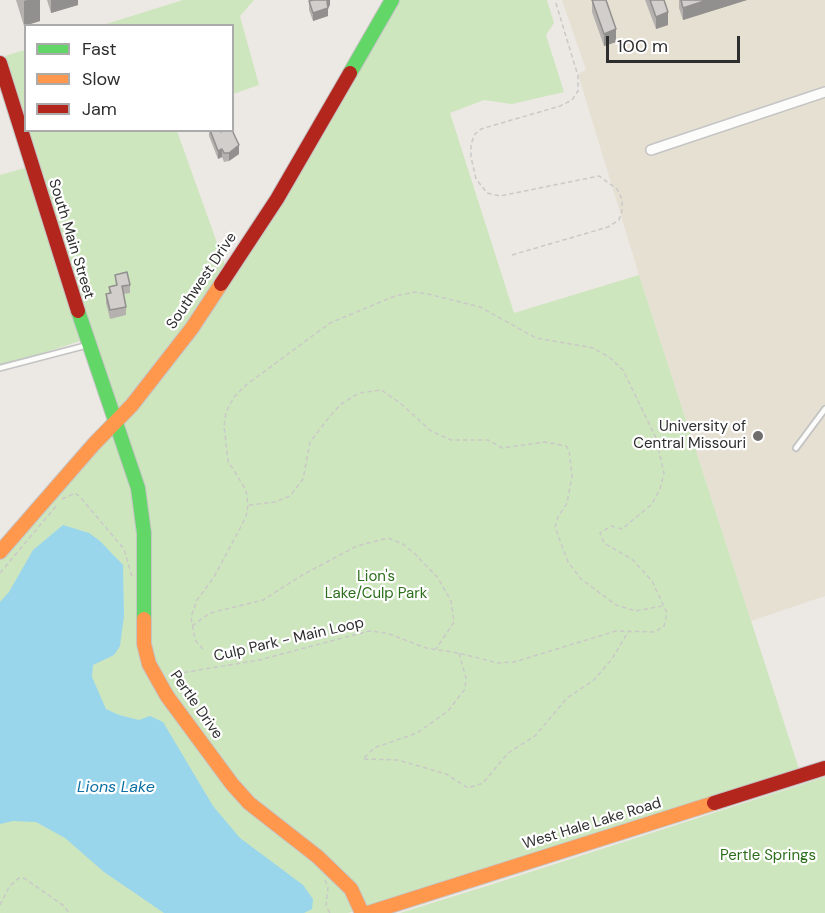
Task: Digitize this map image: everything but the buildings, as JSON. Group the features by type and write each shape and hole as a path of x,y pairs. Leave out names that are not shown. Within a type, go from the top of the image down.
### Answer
{"street":[{"name":"Southwest Drive","path":"0,552 114,424 192,328 278,199 392,0"},
{"name":"South Main Street","path":"0,63 114,424"},
{"path":"651,150 825,92"},
{"name":"Pertle Drive","path":"114,424 131,466 142,514 144,644 156,677 167,696 249,803 318,857 351,889 362,913"},
{"name":"West Hale Lake Road","path":"368,913 825,768"}],"lane":[{"path":"0,369 88,345"},
{"path":"796,448 825,409"}],"path":[{"path":"512,255 608,227 619,220 622,211 622,199 617,189 599,176 500,196 487,193 476,179 471,157 471,144 475,134 481,129 560,106 572,100 579,91 578,76 555,0"},
{"path":"191,626 191,617 198,600 214,577 246,517 248,505 246,490 228,461 224,426 226,412 234,397 330,323 395,296 415,292 480,307 536,338 592,348 623,370 656,438 664,473 660,489 652,504 622,529 611,526 600,533 604,543 633,560 646,574 663,605 636,611 616,605 581,579 568,562 555,527 567,503 572,476 569,450 566,446 545,442 502,448 488,440 451,440 431,431 399,402 381,390 359,393 341,404 330,416 310,442 303,479 290,496 275,502 248,505"},
{"path":"0,573 61,499 75,494 124,549 132,579"},
{"path":"191,626 210,613 263,600 357,546 388,538 403,544 416,554 438,578 451,601 454,622 436,649"},
{"name":"Culp Park - Main Loop","path":"156,677 259,660 369,631 387,633 436,649 498,663 514,662 566,648 597,636 629,632 655,633 664,626 667,613 663,605"},
{"name":"Culp Park - Main Loop","path":"191,626 195,640 203,649"},
{"path":"458,653 466,678 465,689 448,711 417,733 374,748 363,759 398,760 446,774 468,788 483,783 508,753 535,736 567,698 594,680 612,659 629,632"},
{"path":"0,905 9,887 19,878 64,906 69,913"}],"shaded area":[{"name":"University of Central Missouri","path":"562,0 825,0 825,596 751,621 639,275 578,74 586,70"}],"green space":[{"path":"183,0 254,0 240,16 259,85 234,94 234,24 106,24"},
{"name":"Lion's Lake/Culp Park","path":"392,0 547,0 554,23 546,35 564,92 512,104 484,100 450,113 514,313 639,275 799,769 348,913 0,913 0,552 192,328"},
{"path":"24,51 24,119 5,56"},
{"path":"28,132 177,132 225,265 186,326 123,406 116,408"},
{"path":"25,168 80,341 0,367 0,175"},
{"name":"Pertle Springs","path":"825,777 825,913 400,913 487,886"}],"water":[{"name":"Lions Lake","path":"63,525 89,533 123,565 124,616 120,646 114,655 93,665 92,677 106,709 139,720 150,716 163,722 213,806 240,838 303,885 313,899 312,909 304,913 164,913 104,872 65,838 36,822 13,821 0,824 0,602 9,592 33,550"}],"traffic: fast":[{"path":"350,73 392,0"},
{"path":"78,311 138,488 144,533 144,619"}],"traffic: slow":[{"path":"0,552 94,444 132,405 192,328 221,284"},
{"path":"144,619 144,644 149,664 167,696 232,784 249,803 318,857 351,889 362,913"},
{"path":"368,913 714,803"}],"traffic: jam":[{"path":"0,63 78,311"},
{"path":"221,284 277,199 350,73"},
{"path":"714,803 825,768"}],"place":[{"name":"University of Central Missouri","path":"758,436"}]}
